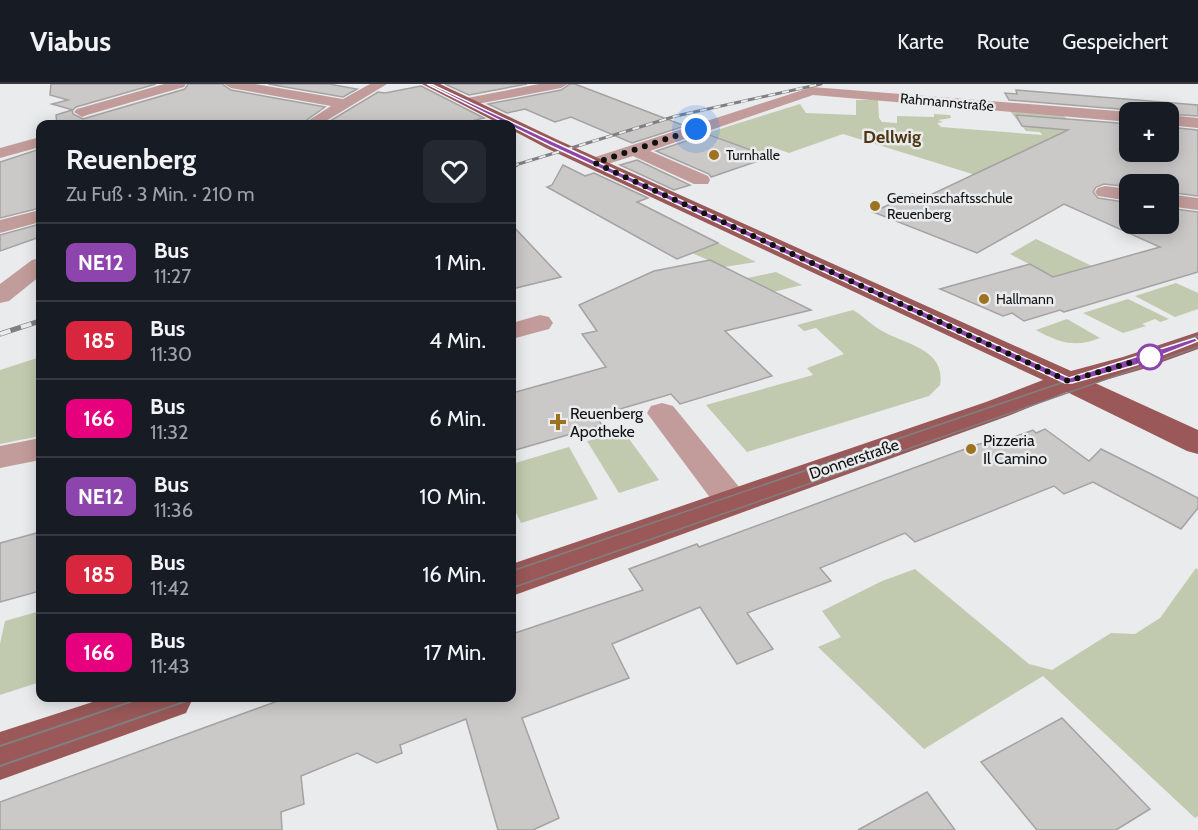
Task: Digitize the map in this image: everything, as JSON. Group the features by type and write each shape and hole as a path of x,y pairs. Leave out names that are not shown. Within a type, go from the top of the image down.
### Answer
{"main road":[{"path":"429,84 505,120"},
{"path":"516,125 1198,443"},
{"name":"Donnerstraße","path":"516,579 997,409 1068,381 1133,363 1198,340"},
{"path":"0,756 158,702"}],"street":[{"path":"82,112 179,84"},
{"path":"231,84 345,104"},
{"path":"318,120 380,84"},
{"path":"467,102 561,84"},
{"name":"Rahmannstraße","path":"595,163 812,91 1119,116"},
{"path":"1179,121 1198,123"},
{"path":"0,153 36,143"},
{"path":"634,150 702,180"},
{"path":"1105,192 1119,194"},
{"path":"1179,201 1198,204"},
{"path":"0,227 36,217"},
{"path":"0,296 36,268"},
{"path":"516,330 540,323"},
{"path":"662,413 732,502"},
{"path":"0,457 36,450"}],"green space":[{"path":"856,100 878,100 879,118 882,122 897,123 897,116 950,115 951,118 938,120 943,122 937,123 941,127 1042,135 1040,132 1026,131 1009,110 1063,114 1075,131 1119,148 1119,159 982,177 843,134 789,153 775,148 760,153 707,133 800,104 806,113 856,115"},
{"path":"1036,239 1092,266 1054,277 1010,254"},
{"path":"718,243 756,262 724,267 692,253"},
{"path":"776,272 802,285 729,303 719,284"},
{"path":"1176,283 1198,293 1198,309 1175,317 1135,296"},
{"path":"1128,299 1169,319 1160,322 1155,319 1142,324 1146,326 1123,333 1083,313"},
{"path":"853,310 880,330 914,345 931,356 940,373 940,385 929,396 747,452 706,405 813,375 807,368 844,354 816,328 804,331 797,325"},
{"path":"1067,319 1100,338 1083,343 1068,343 1036,330"},
{"path":"36,358 36,437 0,444 0,370"},
{"path":"624,432 659,480 619,493 587,441"},
{"path":"569,447 598,499 521,523 516,512 516,463"},
{"path":"1196,568 1198,570 1198,816 1195,818 1043,676 924,749 818,647 841,637 822,611 882,581 915,569 1029,664 1052,670 1111,633 1135,634 1160,618"},
{"path":"36,612 36,683 0,695 0,644 5,621"}],"building":[{"path":"51,84 156,84 76,107 73,110 52,104 68,100 50,95"},
{"path":"188,84 222,84 231,90 325,107 307,120 57,120 56,115 72,110 73,114 83,119 185,89"},
{"path":"268,84 329,84 357,89 343,97"},
{"path":"445,84 527,84 469,95"},
{"path":"570,84 685,126 632,143 571,117 555,122 525,109 507,113 488,104 561,90"},
{"path":"421,86 484,118 476,120 332,120 378,92 385,93"},
{"path":"1016,90 1162,102 1119,102 1119,109 1009,100 1005,93 1017,94"},
{"path":"1179,103 1198,105 1198,116 1179,115"},
{"path":"1016,115 1119,123 1119,162 1179,162 1179,128 1198,130 1198,196 1179,193 1179,174 1119,174 1119,186 1104,184 1096,187 1093,192 1098,198 1119,201 1119,229 1064,204 977,253 873,212 912,194 924,198 1068,130 1022,126"},
{"name":"Turnhalle","path":"707,134 770,157 711,177 709,174 656,151"},
{"path":"36,150 36,209 0,218 0,162"},
{"path":"637,160 690,185 674,190 620,165"},
{"path":"563,165 585,176 594,173 648,198 637,202 718,243 677,259 547,187 552,185"},
{"path":"1179,209 1198,212 1198,272 1064,312 1060,310 1024,321 1012,313 1003,316 940,289 1030,264 1053,277 1160,247 1131,234 1179,234"},
{"path":"36,225 36,238 0,251 0,235"},
{"path":"516,229 561,277 516,288"},
{"path":"710,260 811,310 725,331 772,376 680,404 671,394 596,416 602,425 516,450 516,392 606,367 582,334 597,331 579,305 654,271"},
{"path":"1045,429 1089,461 1101,449 1198,498 1198,508 1181,529 1093,482 1064,494 1054,486 915,542 905,533 820,568 831,581 747,613 773,649 737,664 700,607 612,644 629,678 522,718 559,818 533,830 498,830 466,719 400,745 402,753 377,763 357,753 301,776 304,804 281,812 282,830 0,830 0,802 275,702 516,702 516,633 643,590 629,569 697,544 699,547 976,445 997,439 1001,442 1033,430 1036,433"},
{"path":"36,533 36,592 0,602 0,543"},
{"path":"1062,718 1150,809 1116,830 1037,830 981,762"},
{"path":"927,792 955,830 858,830"}],"tram line":[{"path":"516,570 1198,336"},
{"path":"516,587 1198,347"},
{"path":"0,746 130,702"},
{"path":"0,766 184,702"}],"railway":[{"path":"516,165 676,116 821,84"},
{"path":"0,334 36,322"}],"bus line":[{"name":"NE12","path":"429,84 503,120"},
{"name":"NE12","path":"516,126 1068,381 1133,363 1198,341"}],"place":[{"name":"Turnhalle","path":"714,155"},
{"name":"Gemeinschaftsschule Reuenberg","path":"875,206"},
{"name":"Hallmann","path":"984,299"},
{"name":"Reuenberg Apotheke","path":"558,422"},
{"name":"Pizzeria Il Camino","path":"971,449"}],"district":[{"name":"Dellwig","path":"892,137"}],"route":[{"path":"696,129 595,163 1068,381 1150,357"}]}
